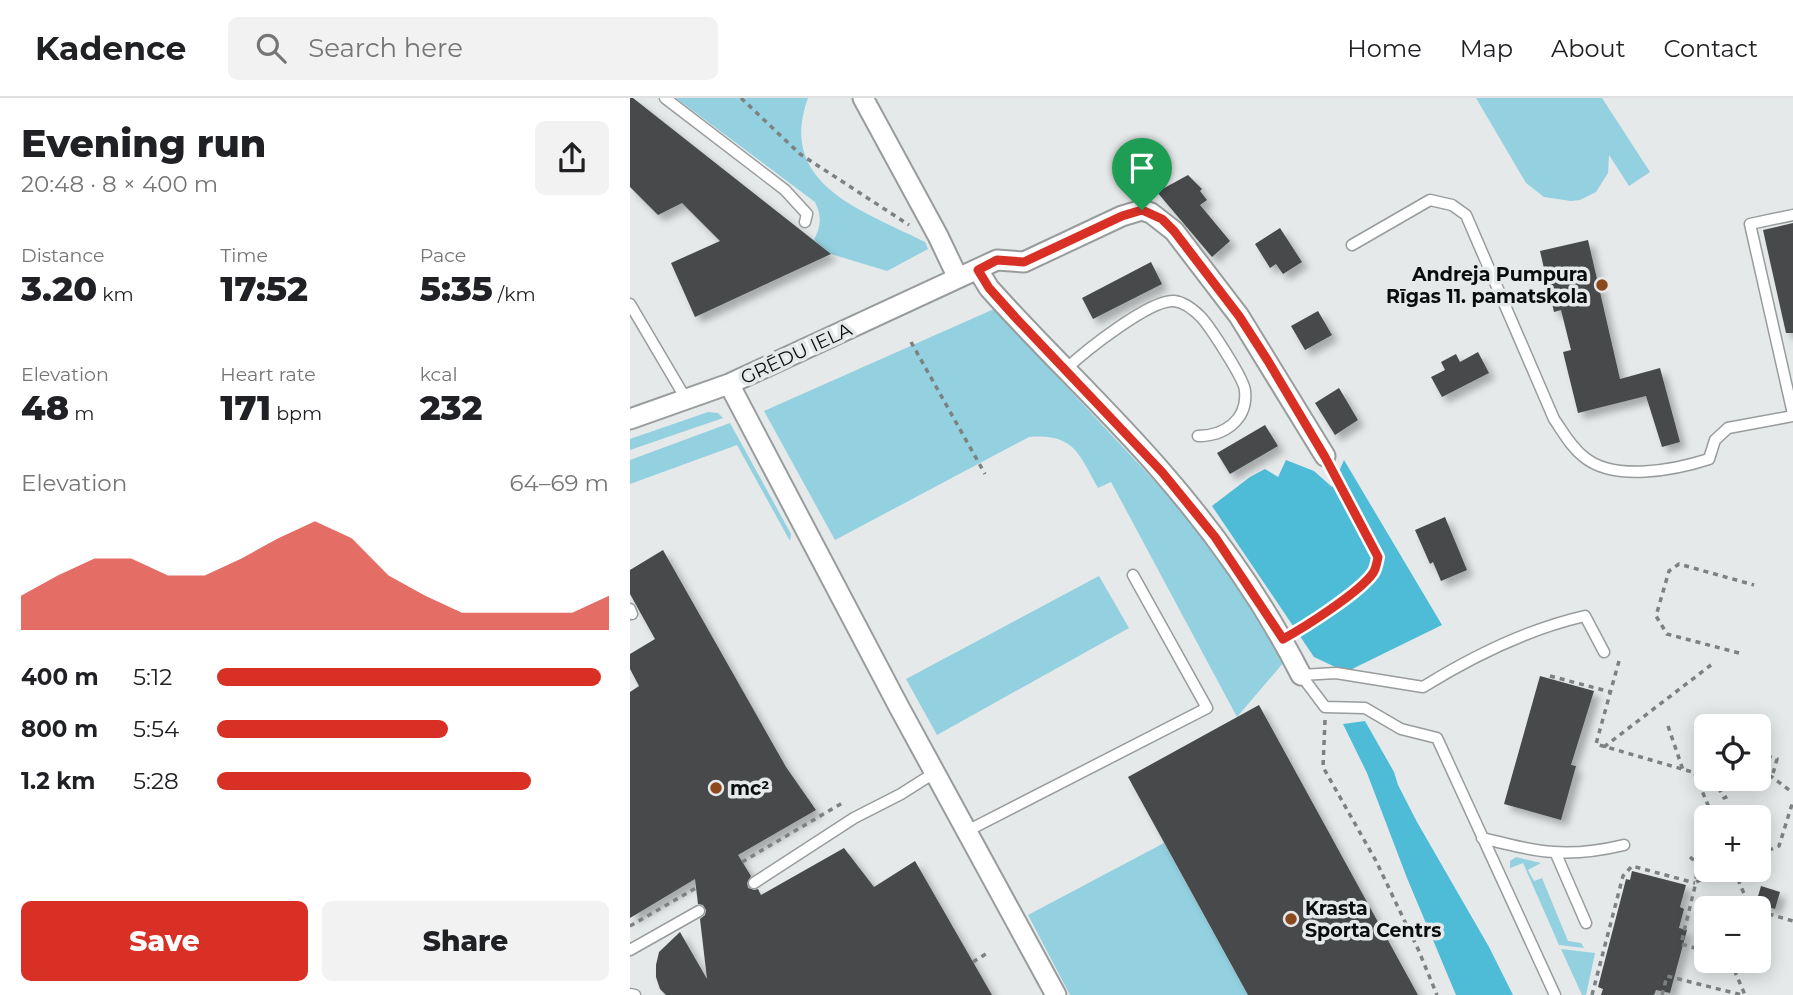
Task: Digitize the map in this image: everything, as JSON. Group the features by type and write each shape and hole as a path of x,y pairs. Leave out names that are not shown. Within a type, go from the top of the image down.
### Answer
{"street":[{"path":"863,98 958,278"},
{"name":"GRĒDU IELA","path":"630,419 729,384 997,260 1024,262 1122,216 1142,210 1151,213 1174,231 1239,316 1325,457"},
{"path":"978,270 999,300 1162,472 1208,528 1283,639 1301,674"},
{"path":"729,384 934,773 1056,995"}],"lane":[{"path":"665,98 785,190 807,214 805,222"},
{"path":"1352,245 1430,200 1452,205 1466,215 1554,419 1573,448 1601,468 1662,470 1709,458 1715,440 1727,428 1793,415 1750,224 1793,215"},
{"path":"1066,369 1093,344 1161,302 1175,301 1189,306 1202,318 1246,389 1244,406 1236,422 1225,431 1210,436 1198,436"},
{"path":"630,304 686,399"},
{"path":"967,831 1207,708 1133,575"},
{"path":"1301,674 1336,673 1423,687 1453,668 1548,624 1585,616 1604,652"},
{"path":"1301,674 1325,707 1365,708 1401,729 1437,738 1555,995"},
{"path":"754,883 854,818 901,794 934,773"},
{"path":"1482,838 1556,854 1589,853 1624,845"},
{"path":"1556,854 1586,923"},
{"path":"630,950 699,911"},
{"path":"630,994 635,995"}],"path":[{"path":"741,98 800,154 911,226"},
{"path":"911,342 985,474"},
{"path":"1283,639 1303,628 1375,572 1378,557 1325,457"},
{"path":"1739,653 1667,634 1656,616 1669,571 1679,564 1754,585"},
{"path":"1619,661 1596,744 1694,774"},
{"path":"1604,747 1711,665"},
{"path":"1550,676 1611,692"},
{"path":"1325,707 1324,767 1376,861 1437,995"},
{"path":"1668,726 1683,770"},
{"path":"1771,757 1777,759 1772,777 1793,793"},
{"path":"1720,791 1724,798 1731,795"},
{"path":"1771,849 1779,846 1793,801"},
{"path":"742,862 844,802"},
{"path":"1690,857 1696,863 1696,883 1681,944 1694,948"},
{"path":"1592,995 1623,876 1632,866 1696,883"},
{"path":"630,926 696,888"},
{"path":"1771,915 1793,921"},
{"path":"973,962 989,952"},
{"path":"1736,973 1743,995"},
{"path":"1662,995 1667,976 1743,995"}],"shaded area":[{"path":"676,98 808,98 801,128 804,153 815,174 853,206 925,242 928,249 887,271 831,254 814,240 820,221 815,202"},
{"path":"1476,98 1602,98 1650,172 1629,186 1609,155 1608,173 1596,192 1580,200 1571,201 1544,197 1526,183"},
{"path":"994,309 1203,533 1284,662 1237,717 1111,482 1098,488 1080,456 1066,442 1056,438 1029,437 835,540 764,411"},
{"path":"708,412 718,413 723,418 630,450 630,439"},
{"path":"730,423 791,534 790,541 737,445 630,484 630,460"},
{"path":"1286,460 1314,471 1332,487 1344,460 1442,625 1346,672 1314,657 1212,506 1265,469 1278,477"},
{"path":"1099,576 1129,628 937,735 906,679"},
{"path":"1365,721 1394,772 1417,822 1489,947 1513,995 1456,995 1367,773 1343,724"},
{"path":"1164,843 1248,995 1070,995 1028,915"},
{"path":"1516,857 1541,863 1528,870 1534,881 1542,878 1568,941 1581,943 1584,948 1559,945 1523,863 1510,868 1510,861"},
{"path":"1561,949 1595,953 1586,995 1582,995"}],"building":[{"path":"630,98 831,254 695,317 671,263 720,241 682,203 658,215 630,187"},
{"path":"1188,175 1202,189 1200,191 1207,200 1200,205 1230,241 1212,257 1157,192"},
{"path":"1793,223 1793,333 1786,333 1763,230"},
{"path":"1280,228 1302,262 1283,274 1276,264 1270,268 1255,244"},
{"path":"1588,240 1620,379 1660,368 1680,442 1662,447 1646,396 1578,413 1563,352 1571,350 1561,310 1554,312 1540,251"},
{"path":"1151,262 1162,284 1093,319 1082,298"},
{"path":"1318,311 1332,335 1305,350 1291,326"},
{"path":"1478,352 1489,373 1442,397 1431,377 1445,370 1441,362 1456,354 1460,362"},
{"path":"1339,388 1358,420 1335,435 1315,403"},
{"path":"1265,425 1278,446 1230,474 1217,453"},
{"path":"1445,517 1467,570 1441,581 1415,530"},
{"name":"mc²","path":"663,550 786,767 816,810 738,855 751,876 747,883 748,888 758,889 761,895 844,848 874,887 915,861 992,995 666,995 660,989 656,977 659,952 680,932 707,979 700,919 706,910 703,905 698,904 695,879 630,918 630,692 639,686 630,669 630,654 655,639 630,594 630,570"},
{"path":"1540,676 1594,691 1571,765 1576,766 1561,820 1504,804"},
{"name":"Krasta Sporta Centrs","path":"1259,705 1418,995 1248,995 1128,777"},
{"path":"1632,871 1686,885 1680,907 1684,909 1679,928 1687,930 1670,993 1656,990 1654,995 1601,995 1603,989 1598,987 1626,879 1630,880"},
{"path":"1761,886 1780,892 1775,909 1771,908 1771,896 1758,896"}],"place":[{"name":"Andreja Pumpura Rīgas 11. pamatskola","path":"1602,285"},
{"name":"mc²","path":"716,788"},
{"name":"Krasta Sporta Centrs","path":"1291,919"}],"route":[{"path":"1142,210 1162,219 1174,231 1239,316 1325,457 1378,557 1375,572 1358,587 1303,628 1283,639 1215,537 1162,472 1015,317 984,282 978,270 997,260 1024,262 1122,216 1142,210"}]}
